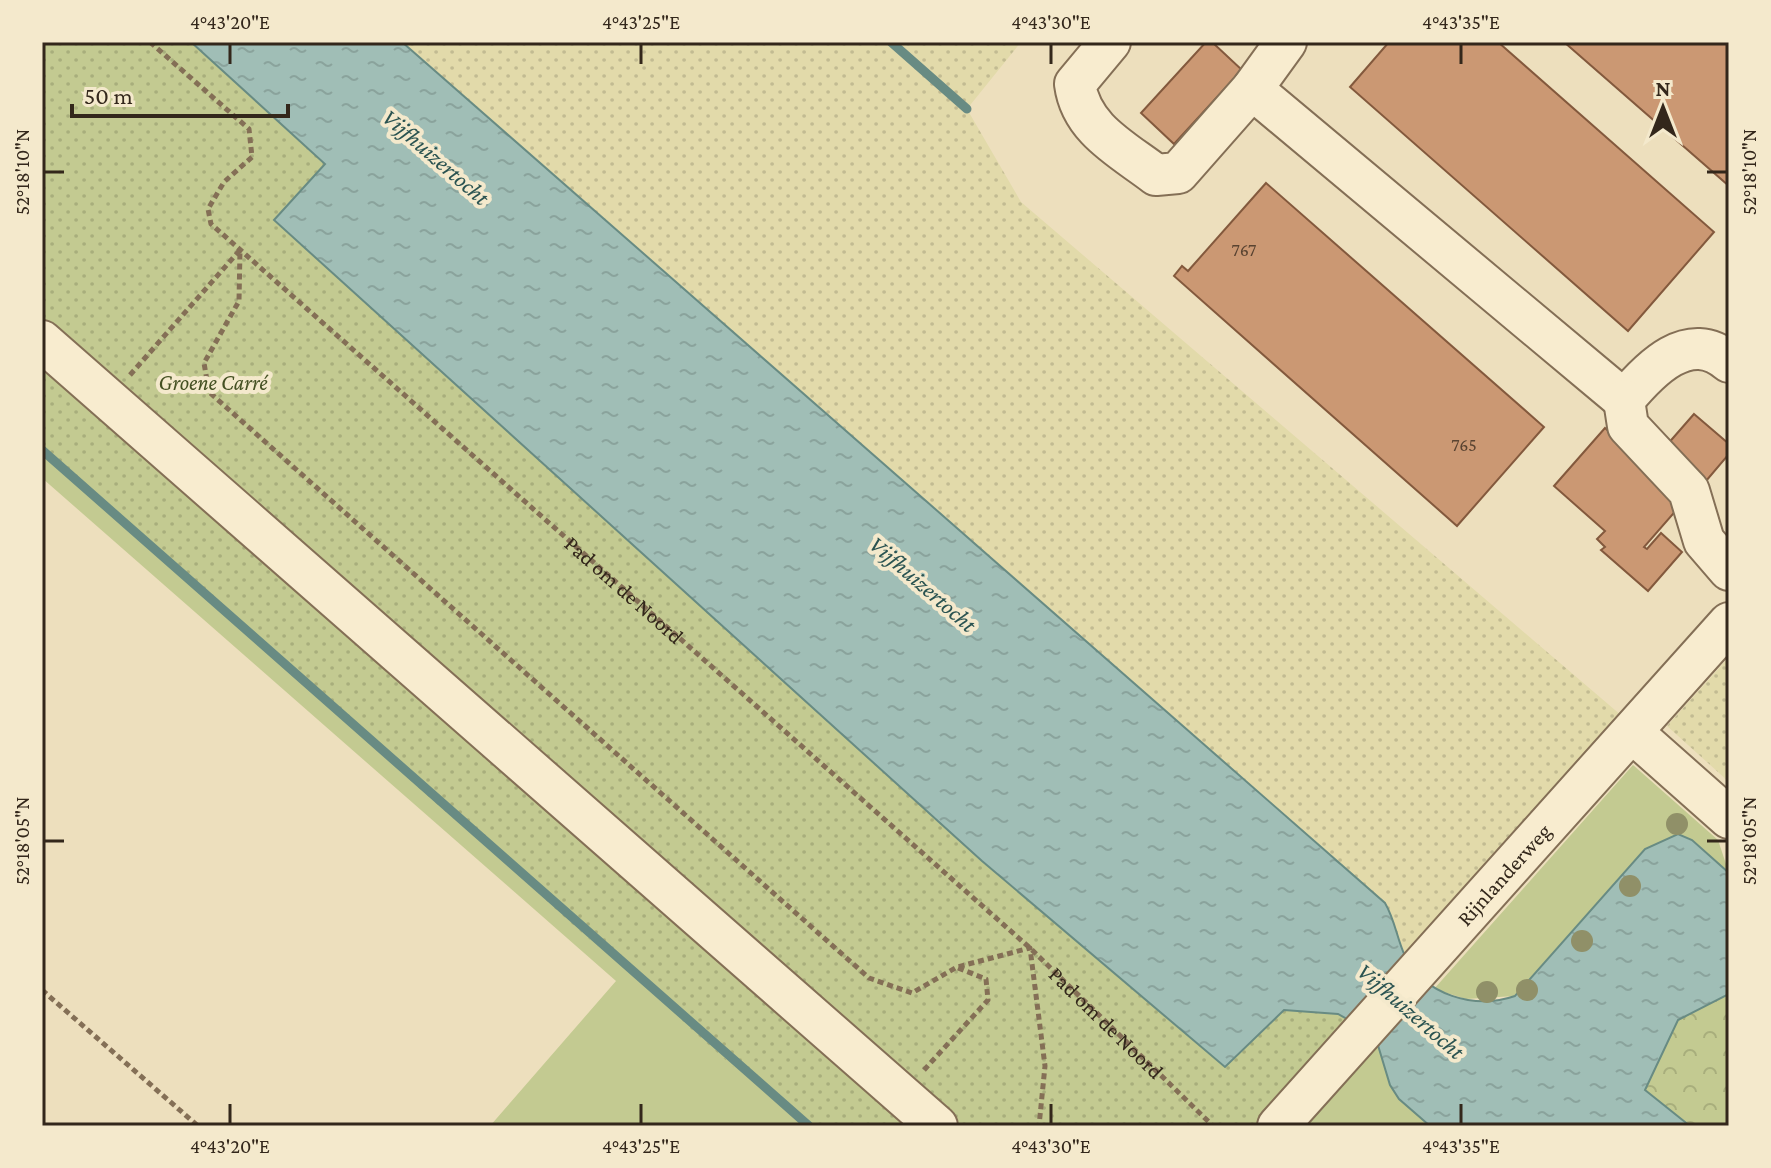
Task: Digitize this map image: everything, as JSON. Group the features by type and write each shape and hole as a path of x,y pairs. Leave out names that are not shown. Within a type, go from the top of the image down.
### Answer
{"street":[{"path":"1110,42 1075,84 1078,106 1095,129 1156,175 1178,173 1252,89 1286,42"},
{"path":"1252,89 1624,400 1628,426 1689,491 1704,541 1729,570"},
{"path":"42,341 937,1126"},
{"path":"1624,400 1650,369 1680,351 1706,350 1729,362"},
{"name":"Rijnlanderweg","path":"1278,1126 1729,623"},
{"path":"1633,733 1729,818"}],"path":[{"name":"Pad om de Noord","path":"150,42 249,129 252,157 224,182 208,209 211,224 1030,948 1213,1126"},
{"path":"108,400 240,250"},
{"path":"240,250 239,301 204,363 209,392 869,978 912,993 957,967 1030,948 1045,1066 1039,1126"},
{"path":"901,1095 988,1000 986,979 957,967"},
{"path":"42,990 198,1126"}],"shaded area":[{"path":"402,42 1021,42 967,109 1021,202 1622,716 1407,959 1385,903"},
{"path":"1729,657 1729,782 1667,726"}],"green space":[{"name":"Groene Carré","path":"42,42 201,42 1287,1006 1357,1012 1264,1126 800,1126 42,454"},
{"path":"42,453 928,1126 490,1126 616,981 42,478"},
{"path":"1633,765 1718,840 1729,873 1692,840 1515,996 1466,999 1434,989"},
{"path":"1729,994 1729,1126 1690,1126 1645,1090 1678,1020"},
{"path":"1377,1042 1390,1085 1399,1099 1430,1126 1297,1126"}],"water":[{"name":"Vijfhuizertocht","path":"191,42 402,42 1385,903 1405,956 1425,981 1438,989 1467,1000 1499,1000 1515,996 1645,849 1678,834 1692,840 1729,873 1729,994 1678,1020 1645,1090 1690,1126 1430,1126 1399,1099 1390,1085 1377,1042 1338,1014 1284,1010 1225,1067 982,861 274,220 325,164"}],"building":[{"path":"1206,42 1212,42 1242,70 1174,144 1141,113"},
{"path":"1389,42 1498,42 1714,232 1628,331 1350,87"},
{"path":"1564,42 1729,42 1729,186"},
{"path":"1266,183 1544,427 1457,526 1174,276 1182,266 1188,271"},
{"path":"1694,414 1729,444 1729,454 1706,481 1666,446"},
{"path":"1605,428 1686,499 1644,547 1647,549 1661,533 1682,552 1648,591 1601,550 1605,547 1597,539 1605,531 1554,486"}],"waterway":[{"path":"891,42 967,109"},
{"path":"42,450 809,1126"}]}
